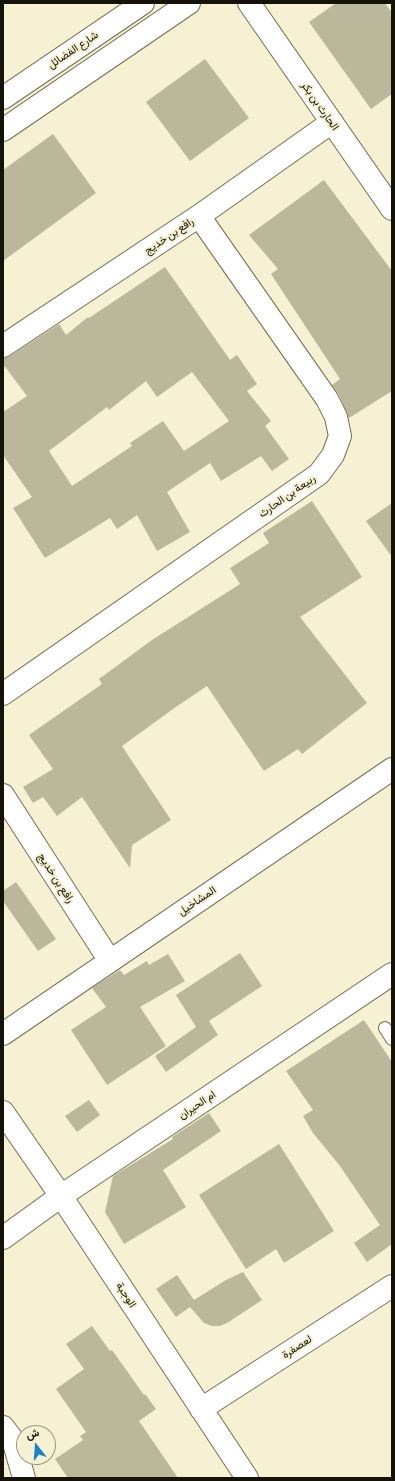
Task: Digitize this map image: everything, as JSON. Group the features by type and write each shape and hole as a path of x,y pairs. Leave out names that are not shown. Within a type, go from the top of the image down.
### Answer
{"street":[{"name":"شارع الفضائل","path":"3,98 143,3"},
{"path":"3,130 190,3"},
{"name":"الحارث بن بكر","path":"249,3 392,209"},
{"name":"رافع بن خديج","path":"3,346 199,216 332,122"},
{"name":"ربيعة بن الحارث","path":"3,694 319,474 333,455 340,436 336,417 327,399 199,216"},
{"name":"المشاخيل","path":"3,1034 392,769"},
{"name":"رافع بن خديج","path":"3,795 110,961"},
{"name":"ام الحيران","path":"3,1238 61,1196 392,974"},
{"name":"الوجبة","path":"3,1112 61,1196 247,1478"},
{"name":"لعصفرة","path":"201,1409 392,1286"},
{"path":"3,1427 12,1440 24,1478"}],"lane":[{"path":"385,1028 392,1039"}],"building":[{"path":"336,3 385,3 392,13 392,94 371,109 309,22"},
{"path":"205,59 249,118 190,161 146,102"},
{"path":"53,134 96,193 3,261 3,170"},
{"path":"324,180 392,271 392,391 349,418 338,393 332,385 340,379 271,274 278,269 249,235"},
{"path":"165,267 230,360 237,355 257,384 247,391 271,421 265,426 289,459 272,471 261,456 221,481 210,463 167,492 190,532 157,551 137,515 117,529 110,518 45,558 13,508 32,497 3,455 3,412 27,396 3,364 3,358 10,356 59,324 66,335 88,317 89,318","holes":["192,372 229,421 184,451 163,421 130,443 132,446 72,486 49,451 107,407 109,410 146,381 157,397"]},
{"path":"312,501 362,577 300,617 367,703 302,754 298,749 264,771 207,686 173,709 122,746 171,820 132,845 130,868 82,797 57,816 43,797 33,803 23,787 53,769 29,735 102,684 99,679 152,640 240,584 230,568 269,543 263,533"},
{"path":"392,503 392,557 366,521"},
{"path":"16,882 56,939 38,951 3,901 3,891"},
{"path":"240,953 262,986 209,1021 218,1035 166,1072 155,1056 196,1027 176,995"},
{"path":"168,954 185,981 140,1007 166,1046 107,1085 71,1030 106,1007 92,988 120,970 124,975 147,961 149,965"},
{"path":"364,1020 392,1062 392,1244 367,1262 354,1243 380,1225 340,1166 313,1133 303,1116 313,1110 286,1071"},
{"path":"89,1100 100,1115 77,1132 65,1116"},
{"path":"209,1113 221,1131 163,1170 186,1207 124,1244 105,1212 113,1176 173,1139 172,1137"},
{"path":"279,1144 334,1231 284,1263 276,1249 246,1269 199,1195"},
{"path":"243,1272 262,1300 220,1326 212,1326 204,1323 190,1307 176,1317 156,1289 177,1275 194,1300 226,1280"},
{"path":"92,1326 156,1409 139,1421 178,1478 68,1478 56,1458 83,1440 80,1436 86,1432 56,1389 84,1369 66,1344"}]}
